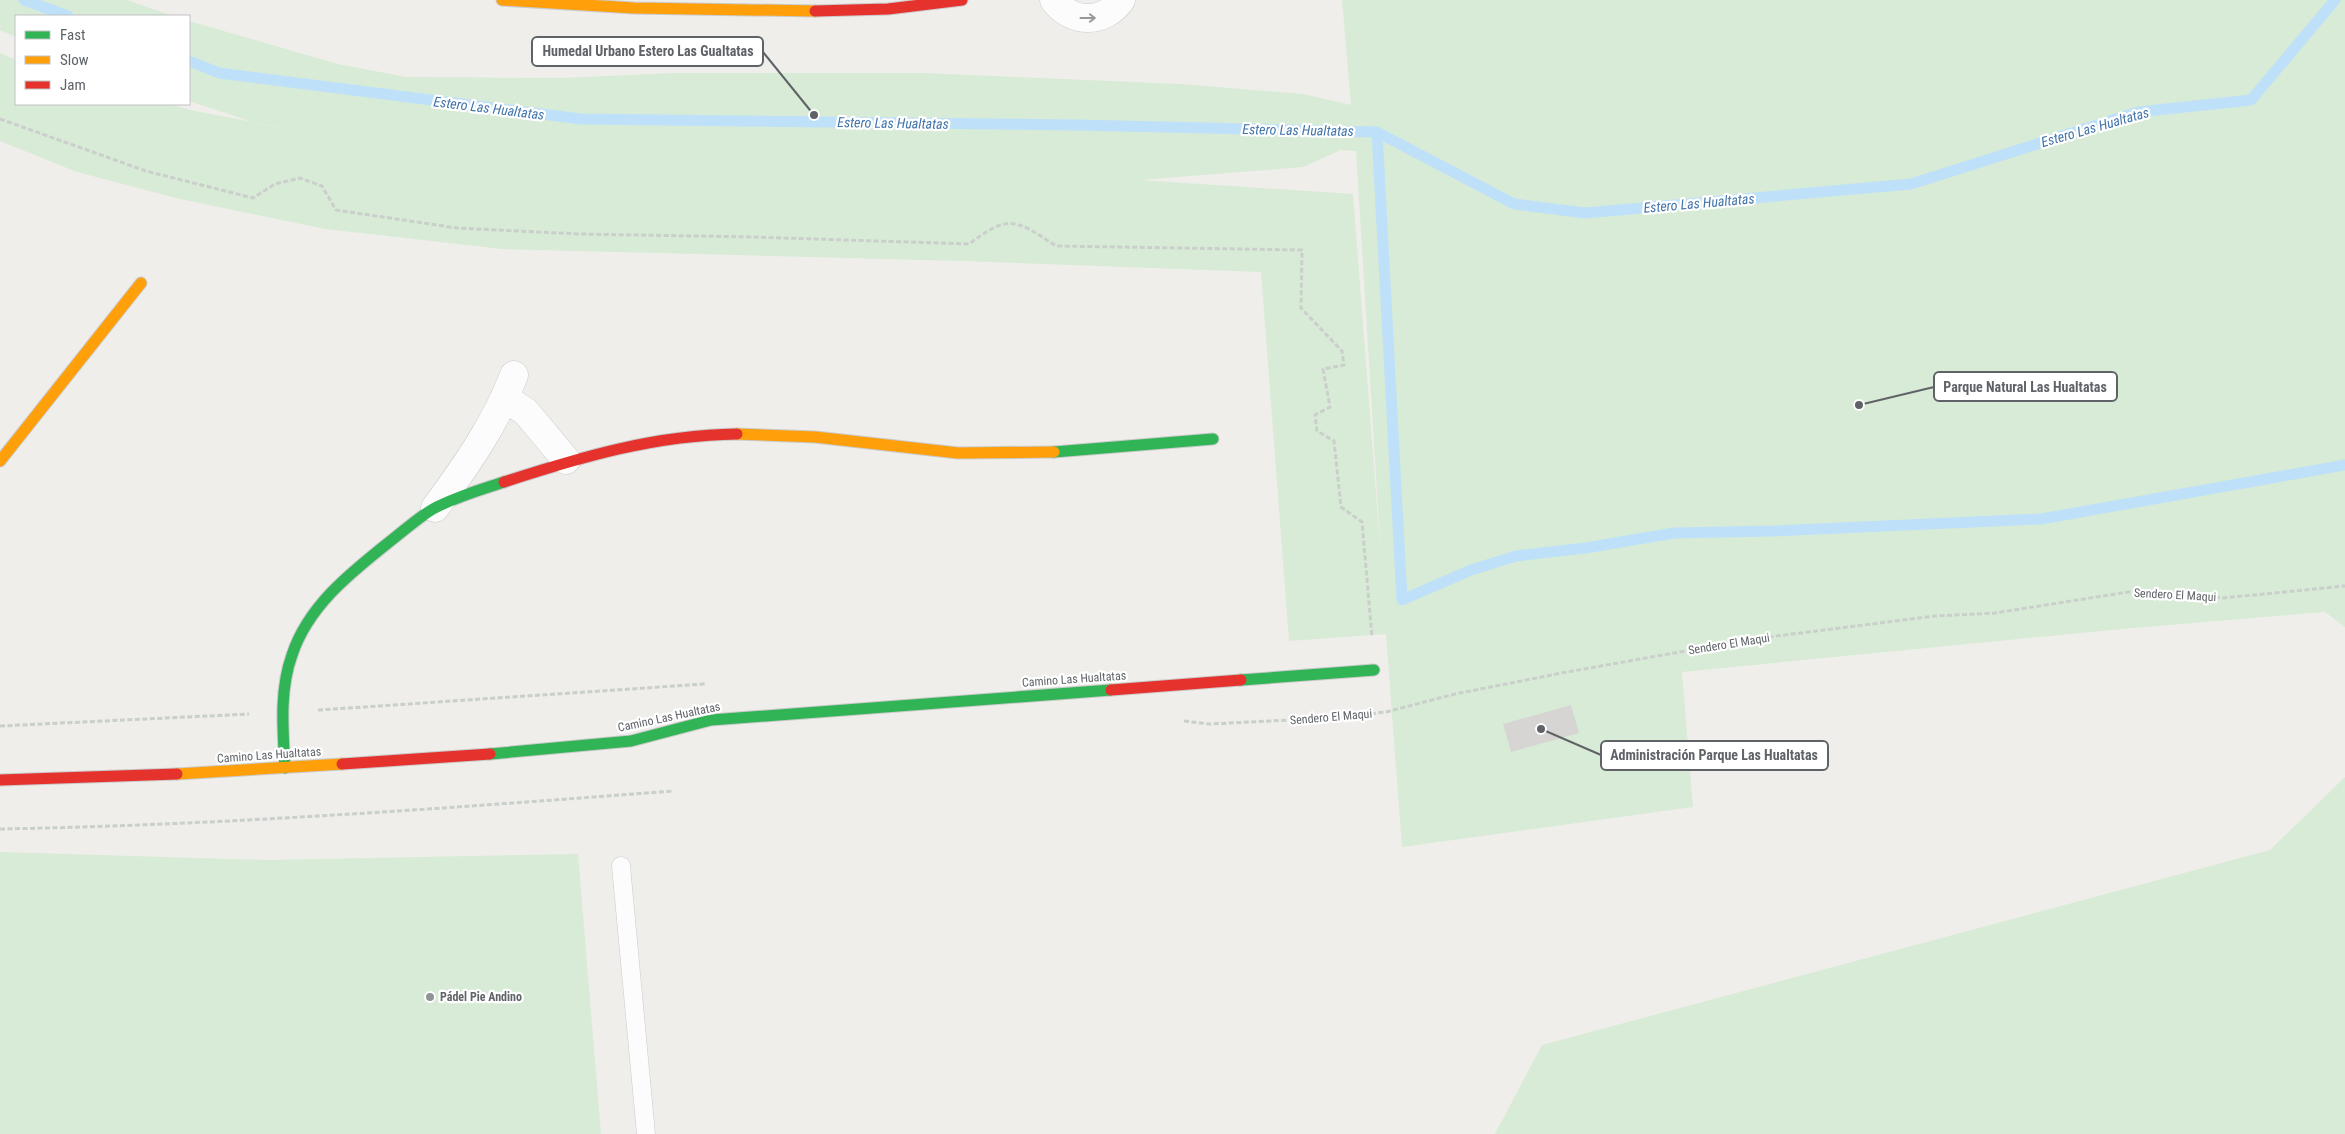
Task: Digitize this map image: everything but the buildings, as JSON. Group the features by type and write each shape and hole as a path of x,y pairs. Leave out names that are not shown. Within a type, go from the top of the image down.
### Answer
{"street":[{"path":"502,0 679,10 837,11 904,7 962,0"},
{"path":"1054,0 1060,8 1082,18 1094,18 1106,14 1121,0"},
{"path":"0,461 141,283"},
{"path":"435,508 477,448 510,386 526,412 566,460"},
{"path":"285,768 283,712 288,665 297,641 308,621 347,578 373,555 435,508 566,460 640,444 703,435 789,435 900,449 975,454 1213,439"},
{"name":"Camino Las Hualtatas","path":"0,780 197,773 448,758 631,741 711,720 1374,670"}],"lane":[{"path":"621,866 646,1134"}],"path":[{"path":"0,119 146,171 252,198 275,184 300,178 322,186 336,210 457,228 579,234 969,244 992,227 1013,222 1033,231 1056,246 1302,250 1301,308 1342,351 1344,365 1323,369 1330,406 1315,415 1317,431 1334,441 1341,506 1362,522 1374,670"},
{"name":"Sendero El Maqui","path":"1181,720 1209,724 1333,718 1386,712 1455,694 1753,639 1935,616 1995,613 2141,590 2223,598 2345,586"},
{"path":"0,726 283,712 713,684"},
{"path":"0,829 136,826 494,805 674,791"}],"green space":[{"path":"0,0 127,0 170,15 15,15 15,37 0,30"},
{"path":"1342,0 2345,0 2345,627 2325,612 2122,629 1682,672 1693,807 1402,847 1386,634 1289,641 1261,272 961,261 502,249 325,229 180,199 77,172 0,141 0,53 15,60 15,105 172,105 253,122 190,101 190,21 338,64 406,77 563,78 673,73 922,73 1181,84 1303,94 1351,105","holes":["1341,150 1356,151 1381,558 1353,194 1140,180 1303,167"]},
{"path":"2345,777 2345,1134 1495,1134 1542,1045 2270,850"},
{"path":"0,852 267,860 578,854 601,1134 0,1134"}],"waterway":[{"name":"Estero Las Hualtatas","path":"24,0 65,15"},
{"name":"Estero Las Hualtatas","path":"190,61 219,73 581,119 1076,125 1377,132 1514,204 1585,213 1911,184 2138,112 2251,100 2335,0"},
{"path":"1377,132 1402,600 1471,570 1516,556 1585,548 1674,533 1772,531 2041,519 2345,465"}],"traffic: fast":[{"path":"1054,452 1213,439"},
{"path":"285,768 283,711 288,669 300,637 309,620 321,604 363,563 428,512 459,497 504,482"},
{"path":"1241,680 1374,670"},
{"path":"490,754 631,741 711,720 1111,690"}],"traffic: slow":[{"path":"502,0 634,8 815,11"},
{"path":"0,461 141,283"},
{"path":"737,434 815,437 958,453 1054,452"},
{"path":"177,774 342,764"}],"traffic: jam":[{"path":"815,11 888,9 962,0"},
{"path":"504,482 590,456 648,443 677,438 737,434"},
{"path":"1111,690 1241,680"},
{"path":"342,764 490,754"},
{"path":"0,780 177,774"}],"place":[{"name":"Humedal Urbano Estero Las Gualtatas","path":"814,115"},
{"name":"Parque Natural Las Hualtatas","path":"1859,405"},
{"name":"Administración Parque Las Hualtatas","path":"1541,729"},
{"name":"Pádel Pie Andino","path":"430,997"}]}
